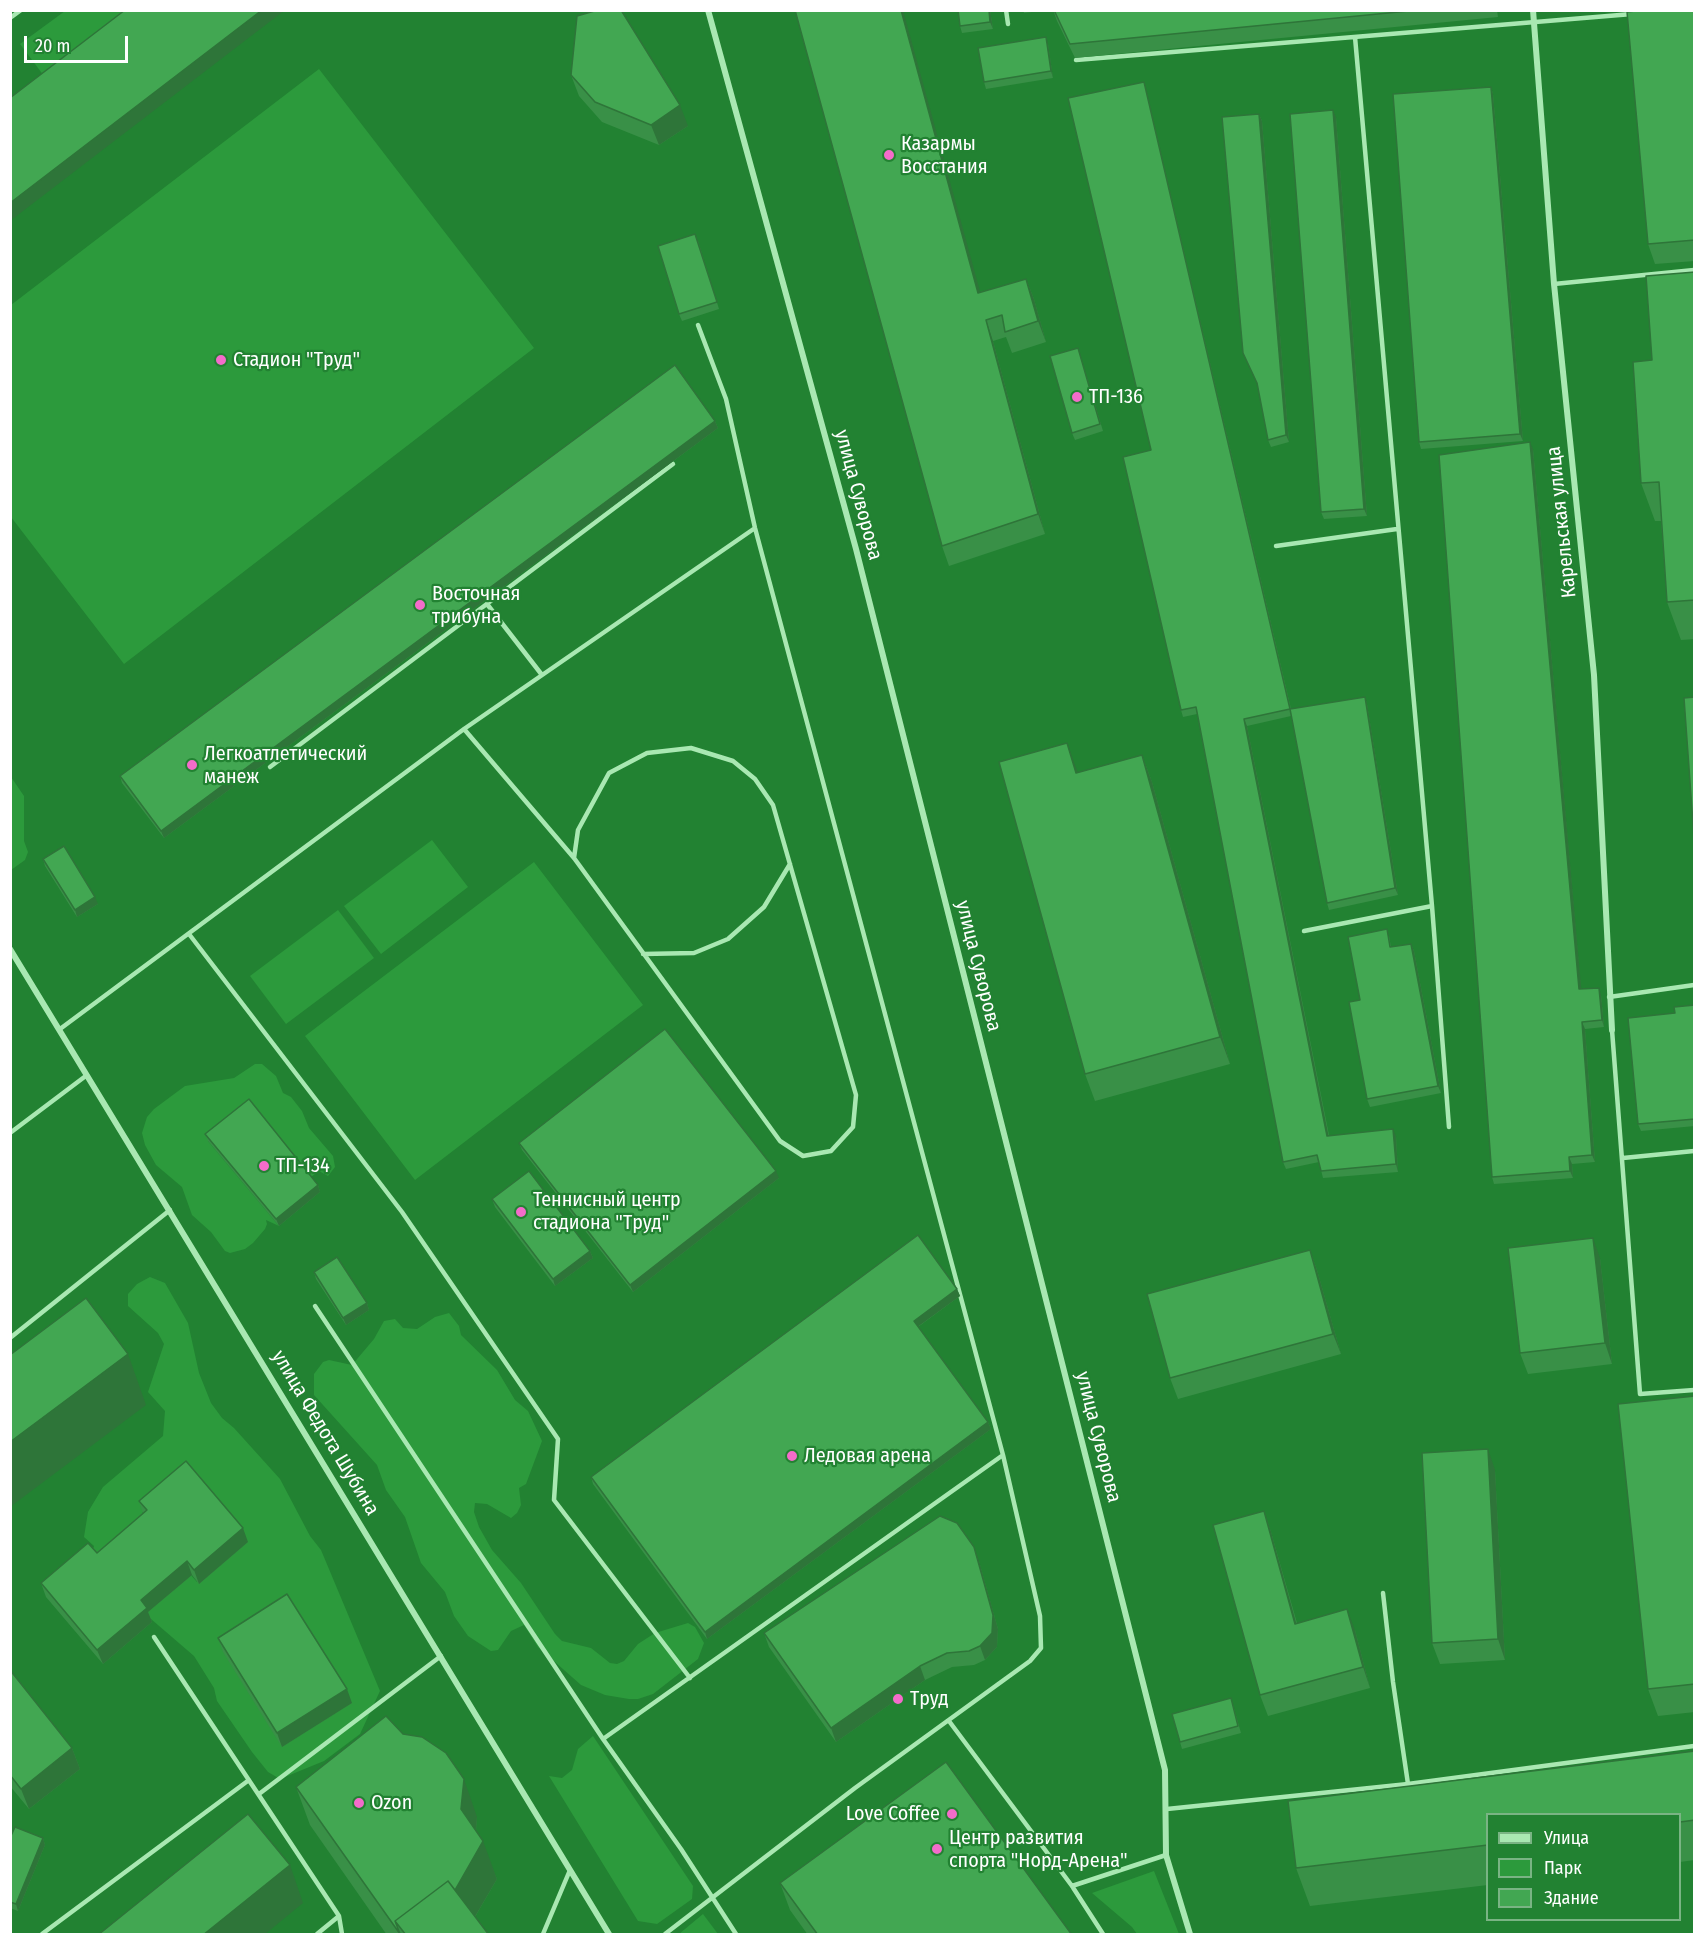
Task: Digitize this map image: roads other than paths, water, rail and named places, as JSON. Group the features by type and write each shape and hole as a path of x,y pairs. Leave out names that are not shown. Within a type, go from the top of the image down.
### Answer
{"street":[{"name":"улица Суворова","path":"708,10 856,549 1165,1770 1166,1855 1190,1935"},
{"name":"Карельская улица","path":"1533,10 1554,284 1594,675 1612,1030"},
{"name":"улица Федота Шубина","path":"10,949 609,1935"}],"lane":[{"path":"10,18 21,10"},
{"path":"1006,10 1008,24"},
{"path":"1076,60 1639,14"},
{"path":"1355,37 1432,906 1449,1127"},
{"path":"1554,284 1695,270"},
{"path":"665,1935 855,1788 1030,1661 1041,1648 1040,1616 1003,1455 755,528 726,399 698,325"},
{"path":"270,766 673,464"},
{"path":"60,1029 464,729 755,528"},
{"path":"1276,546 1397,530"},
{"path":"487,604 542,675"},
{"path":"464,729 574,858 780,1141 803,1156 831,1151 853,1127 856,1095 773,805 756,778 734,761 692,748 647,753 609,773 589,805 578,830 574,858"},
{"path":"643,954 694,953 728,939 764,907 790,864"},
{"path":"1304,932 1432,906"},
{"path":"189,934 402,1212 558,1439 554,1500 690,1678"},
{"path":"1609,996 1695,985"},
{"path":"1612,1030 1640,1394 1695,1390"},
{"path":"10,1133 88,1074"},
{"path":"1623,1158 1695,1151"},
{"path":"10,1338 170,1209"},
{"path":"315,1306 603,1739 676,1841 736,1935"},
{"path":"603,1739 1003,1455"},
{"path":"1383,1593 1408,1784"},
{"path":"154,1637 339,1916 342,1935"},
{"path":"259,1794 441,1656"},
{"path":"949,1721 1072,1886 1103,1935"},
{"path":"1167,1809 1408,1784 1695,1746"},
{"path":"42,1935 249,1780"},
{"path":"1072,1886 1166,1855"},
{"path":"543,1935 570,1870"},
{"path":"317,1935 339,1916"}],"place":[{"name":"Казармы Восстания","path":"889,155"},
{"name":"Стадион \"Труд\"","path":"221,360"},
{"name":"ТП-136","path":"1077,397"},
{"name":"Восточная трибуна","path":"420,605"},
{"name":"Легкоатлетический манеж","path":"192,765"},
{"name":"ТП-134","path":"264,1166"},
{"name":"Теннисный центр стадиона \"Труд\"","path":"521,1212"},
{"name":"Ледовая арена","path":"792,1456"},
{"name":"Труд","path":"898,1699"},
{"name":"Ozon","path":"359,1803"},
{"name":"Love Coffee","path":"952,1814"},
{"name":"Центр развития спорта \"Норд-Арена\"","path":"937,1849"}]}
